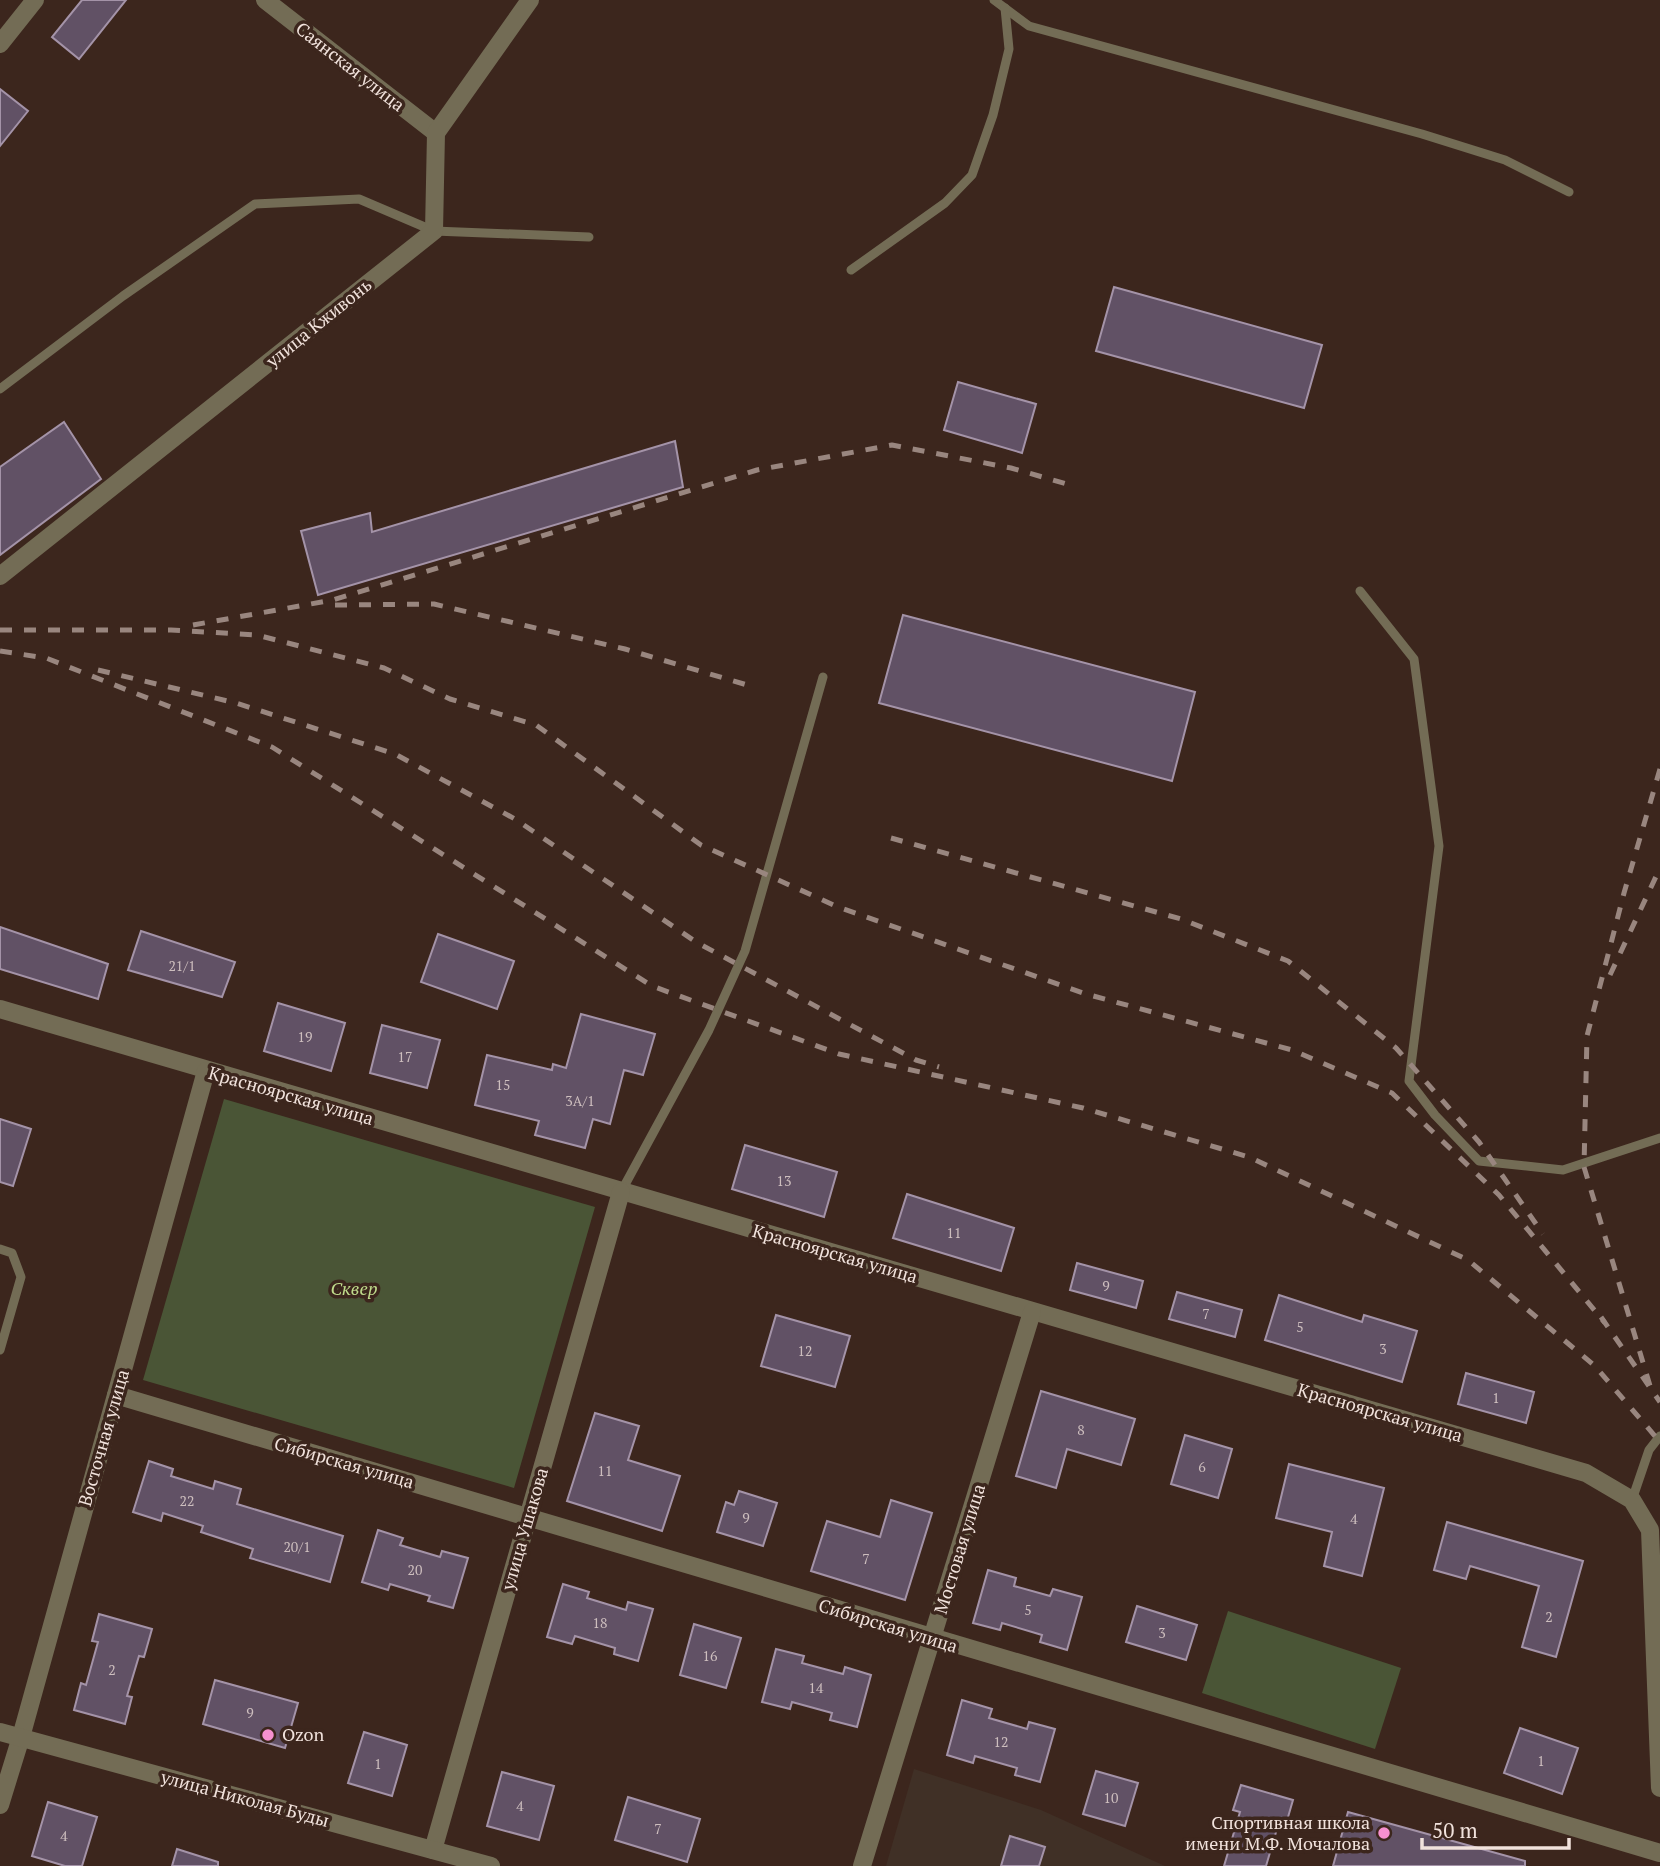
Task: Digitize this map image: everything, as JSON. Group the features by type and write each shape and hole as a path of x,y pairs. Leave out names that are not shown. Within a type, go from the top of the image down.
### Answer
{"street":[{"path":"0,44 35,0"},
{"name":"Саянская улица","path":"265,0 436,133"},
{"path":"434,231 436,133 530,0"},
{"name":"улица Кживонь","path":"0,576 434,231"},
{"name":"Красноярская улица","path":"0,1009 1586,1473 1632,1500 1650,1530 1660,1788"},
{"name":"Восточная улица","path":"0,1805 206,1071"},
{"name":"улица Ушакова","path":"430,1858 621,1192"},
{"name":"Мостовая улица","path":"862,1866 1032,1311"},
{"name":"Сибирская улица","path":"116,1395 1660,1853"},
{"name":"улица Николая Буды","path":"0,1732 430,1858 491,1866"}],"lane":[{"path":"995,0 1029,26 1422,134 1505,160 1569,192"},
{"path":"851,270 945,203 972,175 993,115 1009,49 1005,8"},
{"path":"0,389 123,296 255,204 359,199 434,231 589,237"},
{"path":"1360,591 1414,659 1439,846 1409,1082 1435,1115 1479,1161 1563,1170 1660,1138"},
{"path":"621,1192 709,1030 745,950 823,677"},
{"path":"0,1250 12,1253 21,1277 0,1350"},
{"path":"1632,1500 1650,1450 1660,1436"}],"shaded area":[{"path":"914,1769 1041,1810 1165,1866 886,1866"}],"green space":[{"name":"Сквер","path":"224,1099 595,1207 514,1488 143,1380"},
{"path":"1228,1611 1401,1668 1375,1749 1202,1693"}],"building":[{"path":"82,0 126,0 79,59 52,37"},
{"path":"0,89 28,111 0,146"},
{"path":"1114,287 1322,345 1304,408 1096,351"},
{"path":"958,382 1036,404 1022,453 944,430"},
{"path":"64,422 101,479 0,555 0,467"},
{"path":"675,441 683,487 318,595 301,531 370,513 372,532"},
{"path":"903,615 1195,692 1172,781 879,703"},
{"path":"0,927 108,964 98,999 0,969"},
{"path":"141,931 235,962 222,997 128,970"},
{"path":"438,934 514,961 497,1009 421,982"},
{"path":"278,1003 345,1023 331,1071 264,1051"},
{"path":"581,1014 655,1034 643,1075 624,1070 610,1124 593,1119 585,1148 535,1135 539,1121 475,1105 487,1055 552,1070 553,1064 566,1068"},
{"path":"382,1025 440,1040 427,1088 370,1073"},
{"path":"0,1119 31,1129 13,1186 0,1182"},
{"path":"745,1145 837,1172 824,1217 732,1189"},
{"path":"907,1194 1014,1228 1001,1271 893,1238"},
{"path":"1077,1263 1143,1281 1136,1308 1070,1290"},
{"path":"1177,1292 1242,1310 1235,1337 1169,1319"},
{"path":"1279,1295 1362,1322 1364,1315 1417,1331 1402,1382 1265,1340"},
{"path":"776,1315 850,1336 835,1387 761,1366"},
{"path":"1466,1373 1534,1392 1526,1423 1458,1404"},
{"path":"1041,1391 1135,1419 1121,1465 1067,1449 1056,1488 1016,1476"},
{"path":"595,1413 639,1426 628,1460 680,1476 662,1531 567,1501"},
{"path":"1185,1435 1232,1449 1218,1498 1171,1484"},
{"path":"149,1461 173,1469 171,1476 213,1489 215,1481 241,1489 237,1504 343,1536 330,1582 250,1558 253,1549 201,1532 203,1526 163,1513 161,1521 133,1512"},
{"path":"1289,1464 1384,1488 1362,1576 1324,1566 1332,1532 1276,1518"},
{"path":"739,1491 777,1503 763,1546 717,1532 726,1502 734,1505"},
{"path":"891,1500 932,1513 905,1600 811,1571 827,1521 880,1537"},
{"path":"1447,1522 1583,1561 1556,1657 1522,1647 1539,1586 1470,1566 1466,1579 1434,1570"},
{"path":"378,1530 403,1538 400,1545 440,1557 442,1551 468,1558 453,1608 428,1601 430,1596 390,1584 388,1590 362,1582"},
{"path":"988,1570 1016,1578 1014,1586 1050,1596 1053,1589 1082,1597 1067,1650 1040,1642 1042,1635 1002,1623 1000,1630 973,1623"},
{"path":"563,1584 589,1592 587,1598 626,1610 628,1602 653,1609 638,1661 614,1654 615,1648 575,1636 572,1644 547,1637"},
{"path":"1137,1606 1197,1625 1186,1660 1126,1642"},
{"path":"99,1614 152,1629 144,1657 139,1656 127,1696 132,1697 125,1724 74,1710 81,1683 86,1685 98,1642 92,1641"},
{"path":"694,1624 741,1638 726,1688 680,1675"},
{"path":"776,1649 804,1656 802,1663 843,1674 845,1667 871,1675 857,1727 830,1720 832,1713 792,1702 790,1709 762,1702"},
{"path":"215,1680 298,1703 285,1748 203,1724"},
{"path":"962,1700 992,1709 989,1718 1027,1729 1029,1722 1055,1729 1040,1782 1015,1775 1017,1768 975,1756 973,1763 947,1755"},
{"path":"1520,1728 1578,1748 1562,1794 1504,1773"},
{"path":"364,1732 407,1745 392,1796 348,1783"},
{"path":"1096,1771 1138,1783 1125,1826 1083,1814"},
{"path":"502,1772 554,1786 539,1840 487,1826"},
{"path":"1241,1785 1293,1800 1286,1824 1279,1822 1266,1866 1224,1866 1240,1812 1233,1810"},
{"path":"628,1797 700,1819 687,1862 615,1840"},
{"path":"48,1802 97,1817 82,1866 65,1866 32,1856"},
{"name":"Спортивная школа имени М.Ф. Мочалова","path":"1348,1812 1525,1861 1525,1866 1333,1866"},
{"path":"1010,1836 1045,1847 1039,1866 1001,1866"},
{"path":"177,1849 218,1862 218,1866 172,1866"}],"railway":[{"path":"193,625 333,600 757,470 892,445 1011,468 1067,484"},
{"path":"335,605 434,604 625,649 754,687"},
{"path":"0,630 171,630 257,635 384,668 450,699 536,725 701,845 838,907 1086,994 1292,1050 1392,1093 1499,1195 1605,1323"},
{"path":"0,651 46,658 272,747 652,986 839,1054 1083,1108 1249,1157 1468,1260 1595,1366 1660,1442"},
{"path":"98,670 236,703 395,754 515,819 696,942 916,1060 939,1067"},
{"path":"1660,769 1587,1036 1584,1167 1651,1389 1660,1402"},
{"path":"891,838 1181,919 1288,961 1396,1048 1479,1142 1543,1234"},
{"path":"1610,975 1660,868"},
{"path":"1601,1317 1651,1389"}],"place":[{"name":"Ozon","path":"268,1735"},
{"name":"Спортивная школа имени М.Ф. Мочалова","path":"1384,1833"}]}
